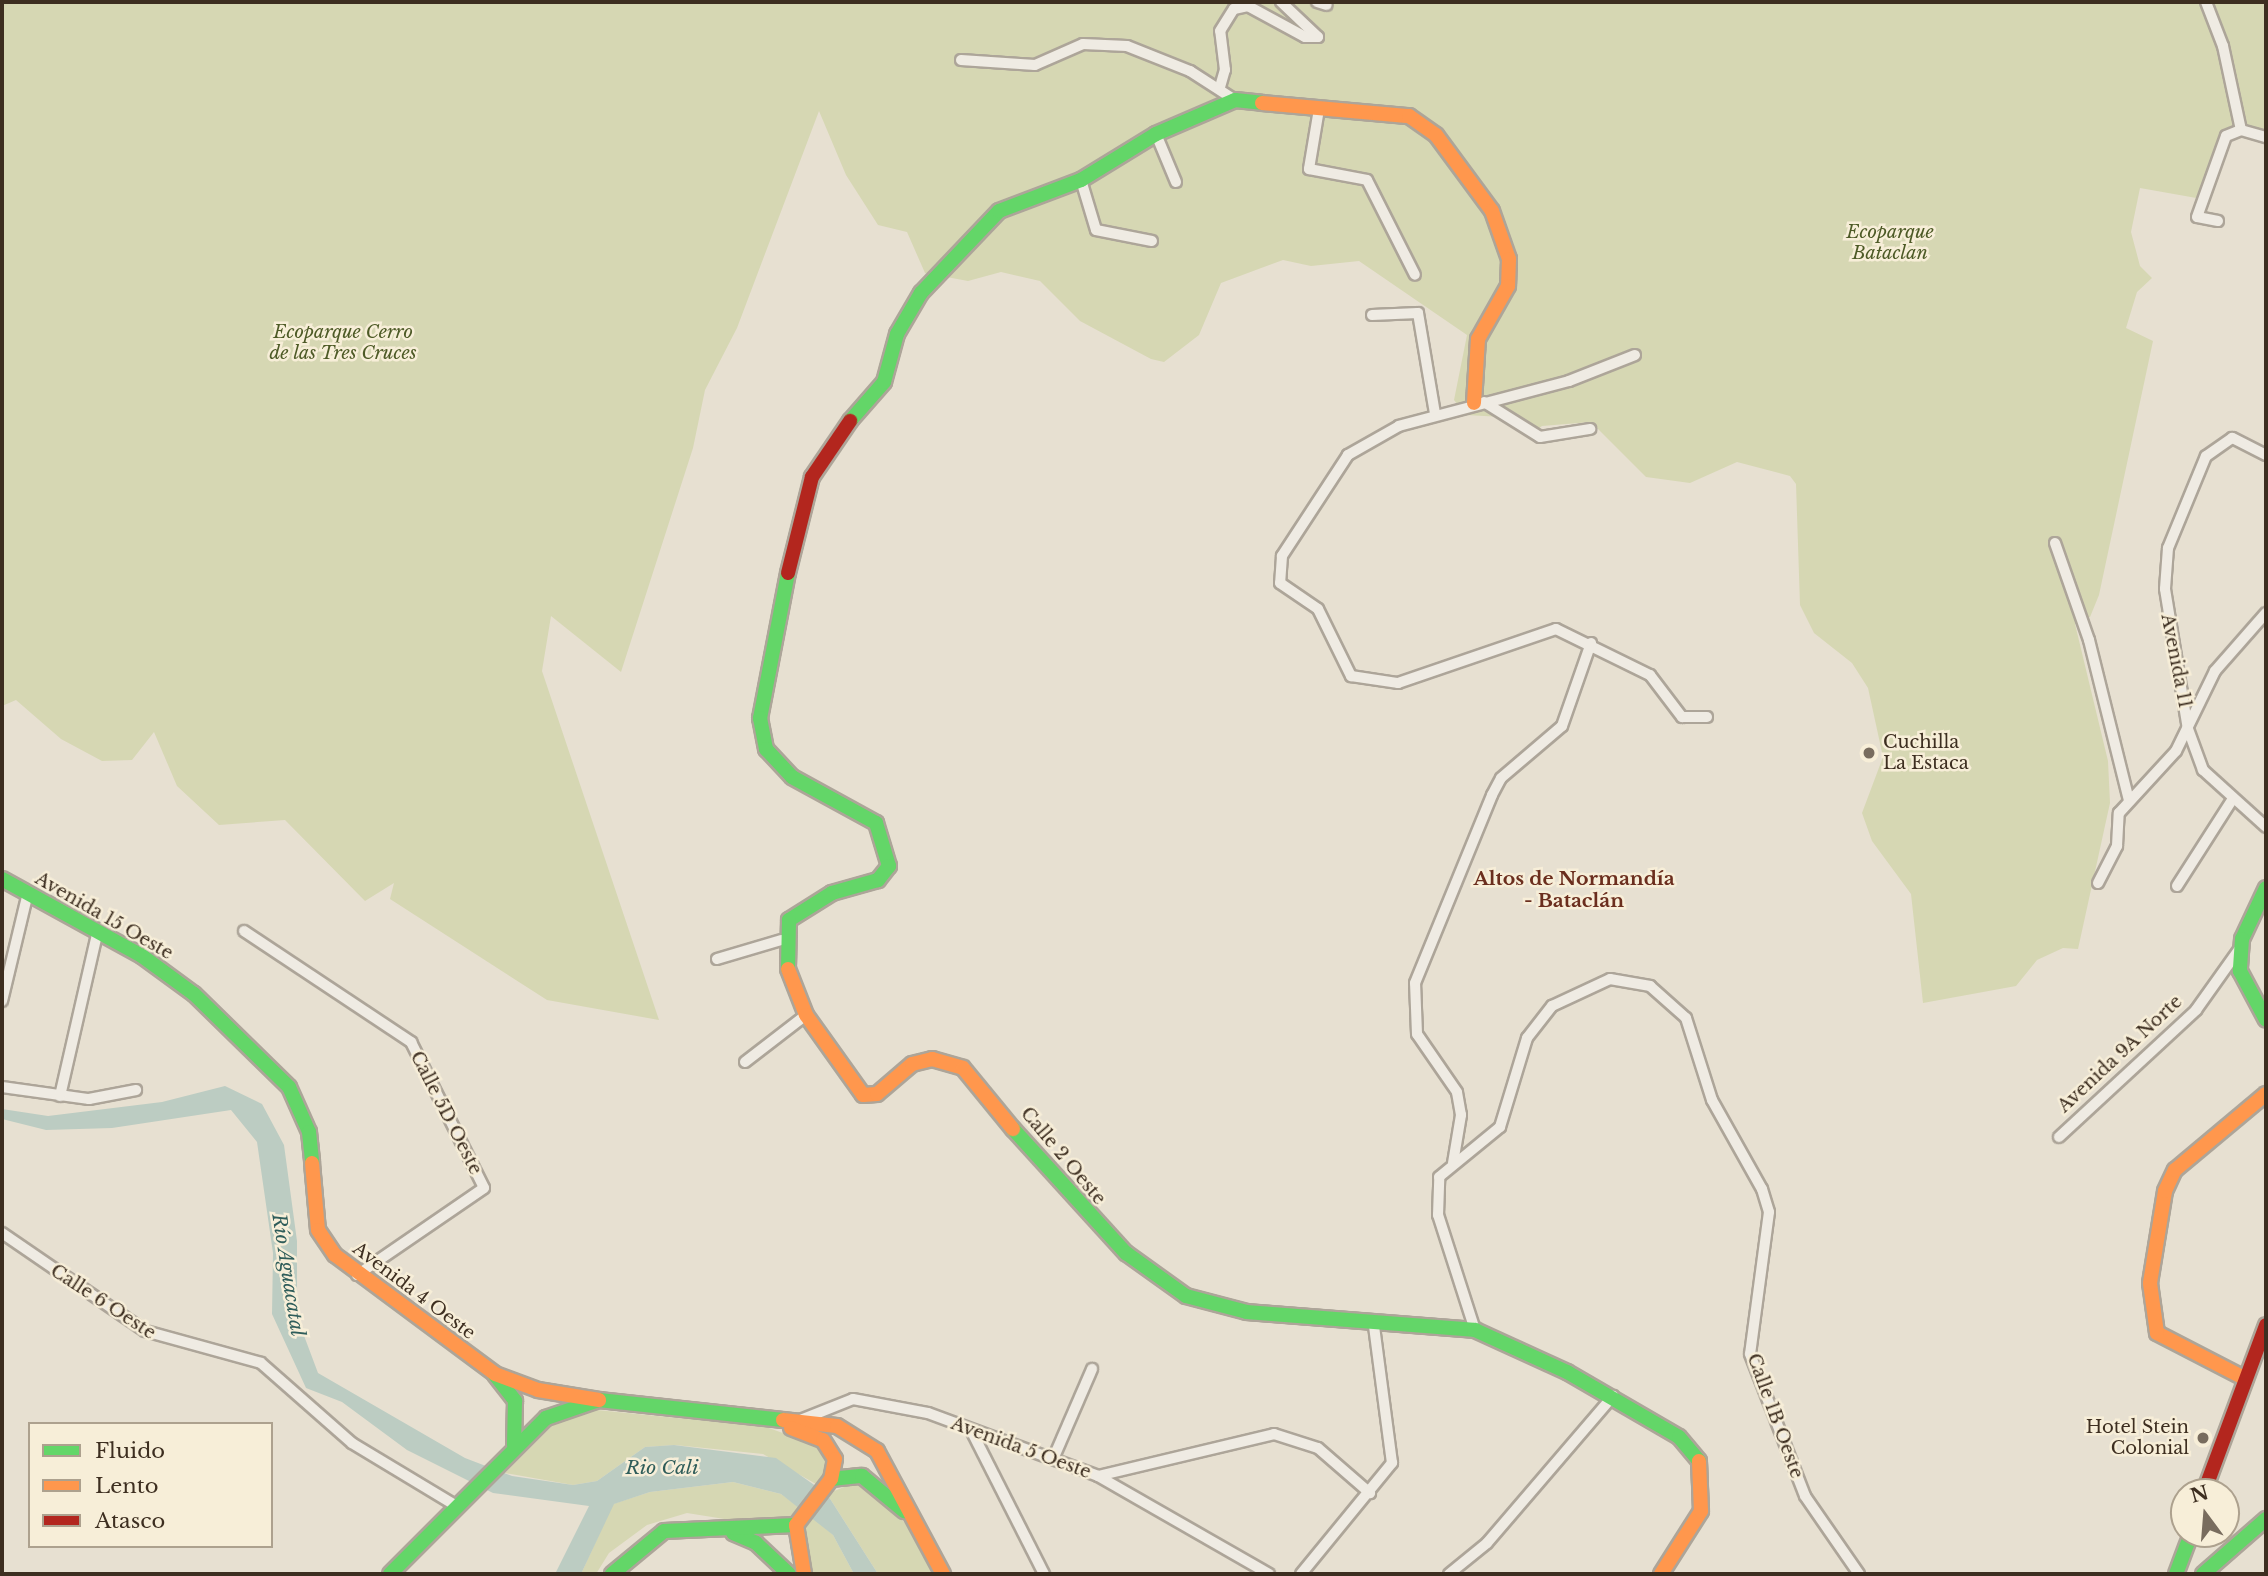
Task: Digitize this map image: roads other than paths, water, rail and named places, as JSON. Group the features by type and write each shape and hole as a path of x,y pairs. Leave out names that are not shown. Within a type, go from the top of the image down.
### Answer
{"street":[{"path":"1220,87 1225,70 1220,31 1234,9 1248,6 1305,37 1318,37 1281,2"},
{"path":"2206,2 2224,46 2241,130"},
{"path":"961,60 1035,65 1083,44 1127,46 1220,87 1235,100"},
{"path":"717,959 781,940 789,920 809,904 856,891 889,866 876,823 792,777 766,749 760,718 771,638 812,477 825,450 870,404 884,382 897,334 964,240 999,211 1082,180 1156,134 1235,100 1409,116 1436,135 1492,211 1509,259 1508,286 1478,339 1479,403"},
{"path":"1319,109 1309,169 1367,180 1415,275"},
{"path":"2218,221 2197,217 2217,153 2226,136 2241,130 2266,137"},
{"path":"1156,134 1177,182"},
{"path":"1082,180 1097,230 1152,241"},
{"path":"1372,315 1418,313 1435,414"},
{"path":"1635,355 1569,381 1435,414 1348,455 1282,556 1284,591 1318,609 1352,676 1378,684 1422,676 1545,630 1591,643 1650,675 1682,717 1707,717"},
{"path":"1479,403 1540,437 1590,429"},
{"name":"Avenida 11","path":"2266,455 2225,439 2206,456 2168,548 2167,626 2188,729 2208,779 2266,827"},
{"path":"2055,543 2089,640 2129,800"},
{"path":"2098,883 2117,846 2119,813 2176,751 2215,671 2266,613"},
{"path":"1475,1330 1438,1215 1439,1178 1453,1163 1461,1115 1457,1092 1417,1034 1415,983 1492,795 1501,778 1562,726 1591,643"},
{"path":"2177,886 2232,800"},
{"name":"Avenida 15 Oeste","path":"2,880 98,930 194,994 247,1044"},
{"name":"Avenida 9A Norte","path":"2059,1137 2196,1010 2241,947 2266,888"},
{"path":"2,1001 28,893"},
{"path":"60,1096 98,930"},
{"name":"Calle 5D Oeste","path":"244,931 411,1042 484,1188 357,1275"},
{"name":"Calle 2 Oeste","path":"781,940 806,1014 863,1095 877,1094 912,1063 932,1059 963,1068 1065,1193 1126,1253 1186,1296 1247,1311 1374,1326 1475,1330 1613,1396 1679,1437 1699,1459 1701,1511 1661,1574"},
{"path":"2241,947 2243,984 2266,1020"},
{"name":"Calle 1B Oeste","path":"1453,1163 1500,1127 1527,1038 1552,1006 1610,979 1650,986 1669,999 1686,1018 1712,1100 1751,1163 1769,1212 1749,1328 1757,1376 1805,1496 1859,1574"},
{"path":"745,1062 806,1014"},
{"name":"Avenida 4 Oeste","path":"247,1044 298,1100 309,1132 318,1230 357,1275 495,1374 538,1390 599,1400 797,1422 858,1434 877,1451 943,1574"},
{"path":"2,1087 89,1099 136,1090"},
{"path":"2244,1378 2157,1334 2150,1283 2165,1191 2198,1146 2266,1094"},
{"name":"Calle 6 Oeste","path":"2,1233 145,1331 261,1363 352,1443 458,1507"},
{"path":"2209,1478 2266,1325"},
{"path":"1301,1574 1392,1463 1374,1326"},
{"path":"1054,1457 1092,1369"},
{"name":"Avenida 4 Oeste","path":"495,1374 515,1401 510,1450"},
{"path":"1449,1574 1487,1543 1613,1396"},
{"name":"Avenida 5 Oeste","path":"797,1422 853,1399 892,1403 972,1432 1054,1457 1098,1476 1269,1574"},
{"name":"Avenida 4 Oeste","path":"390,1574 458,1507 510,1450 546,1418 599,1400"},
{"path":"612,1574 664,1531 718,1528 771,1531 798,1521 828,1481 835,1459 829,1445 766,1419"},
{"path":"972,1432 1044,1574"},
{"path":"1098,1476 1274,1434 1318,1448 1370,1493"},
{"path":"828,1481 862,1476 912,1517"},
{"path":"2191,1548 2195,1563 2208,1569 2266,1519"},
{"path":"798,1521 804,1574"},
{"path":"718,1528 757,1543 789,1574"},
{"path":"2176,1574 2186,1548"}],"water":[{"path":"225,1086 262,1104 284,1145 297,1241 297,1317 318,1373 465,1458 512,1476 573,1485 597,1481 645,1447 674,1445 776,1458 827,1494 878,1574 854,1574 833,1535 781,1494 733,1482 650,1492 614,1504 581,1574 555,1574 589,1506 493,1493 407,1450 342,1402 306,1388 272,1314 273,1253 257,1142 231,1110 112,1128 46,1130 2,1119 2,1109 48,1116 162,1102"}],"place":[{"name":"Cuchilla La Estaca","path":"1869,753"},
{"name":"Hotel Stein Colonial","path":"2203,1438"}],"district":[{"name":"Altos de Normandía - Bataclán","path":"1574,890"}],"park label":[{"name":"Ecoparque Bataclan","path":"1890,243"},
{"name":"Ecoparque Cerro de las Tres Cruces","path":"343,343"}],"water label":[{"name":"Río Aguacatal","path":"288,1275"},
{"name":"Rio Cali","path":"662,1468"}]}
